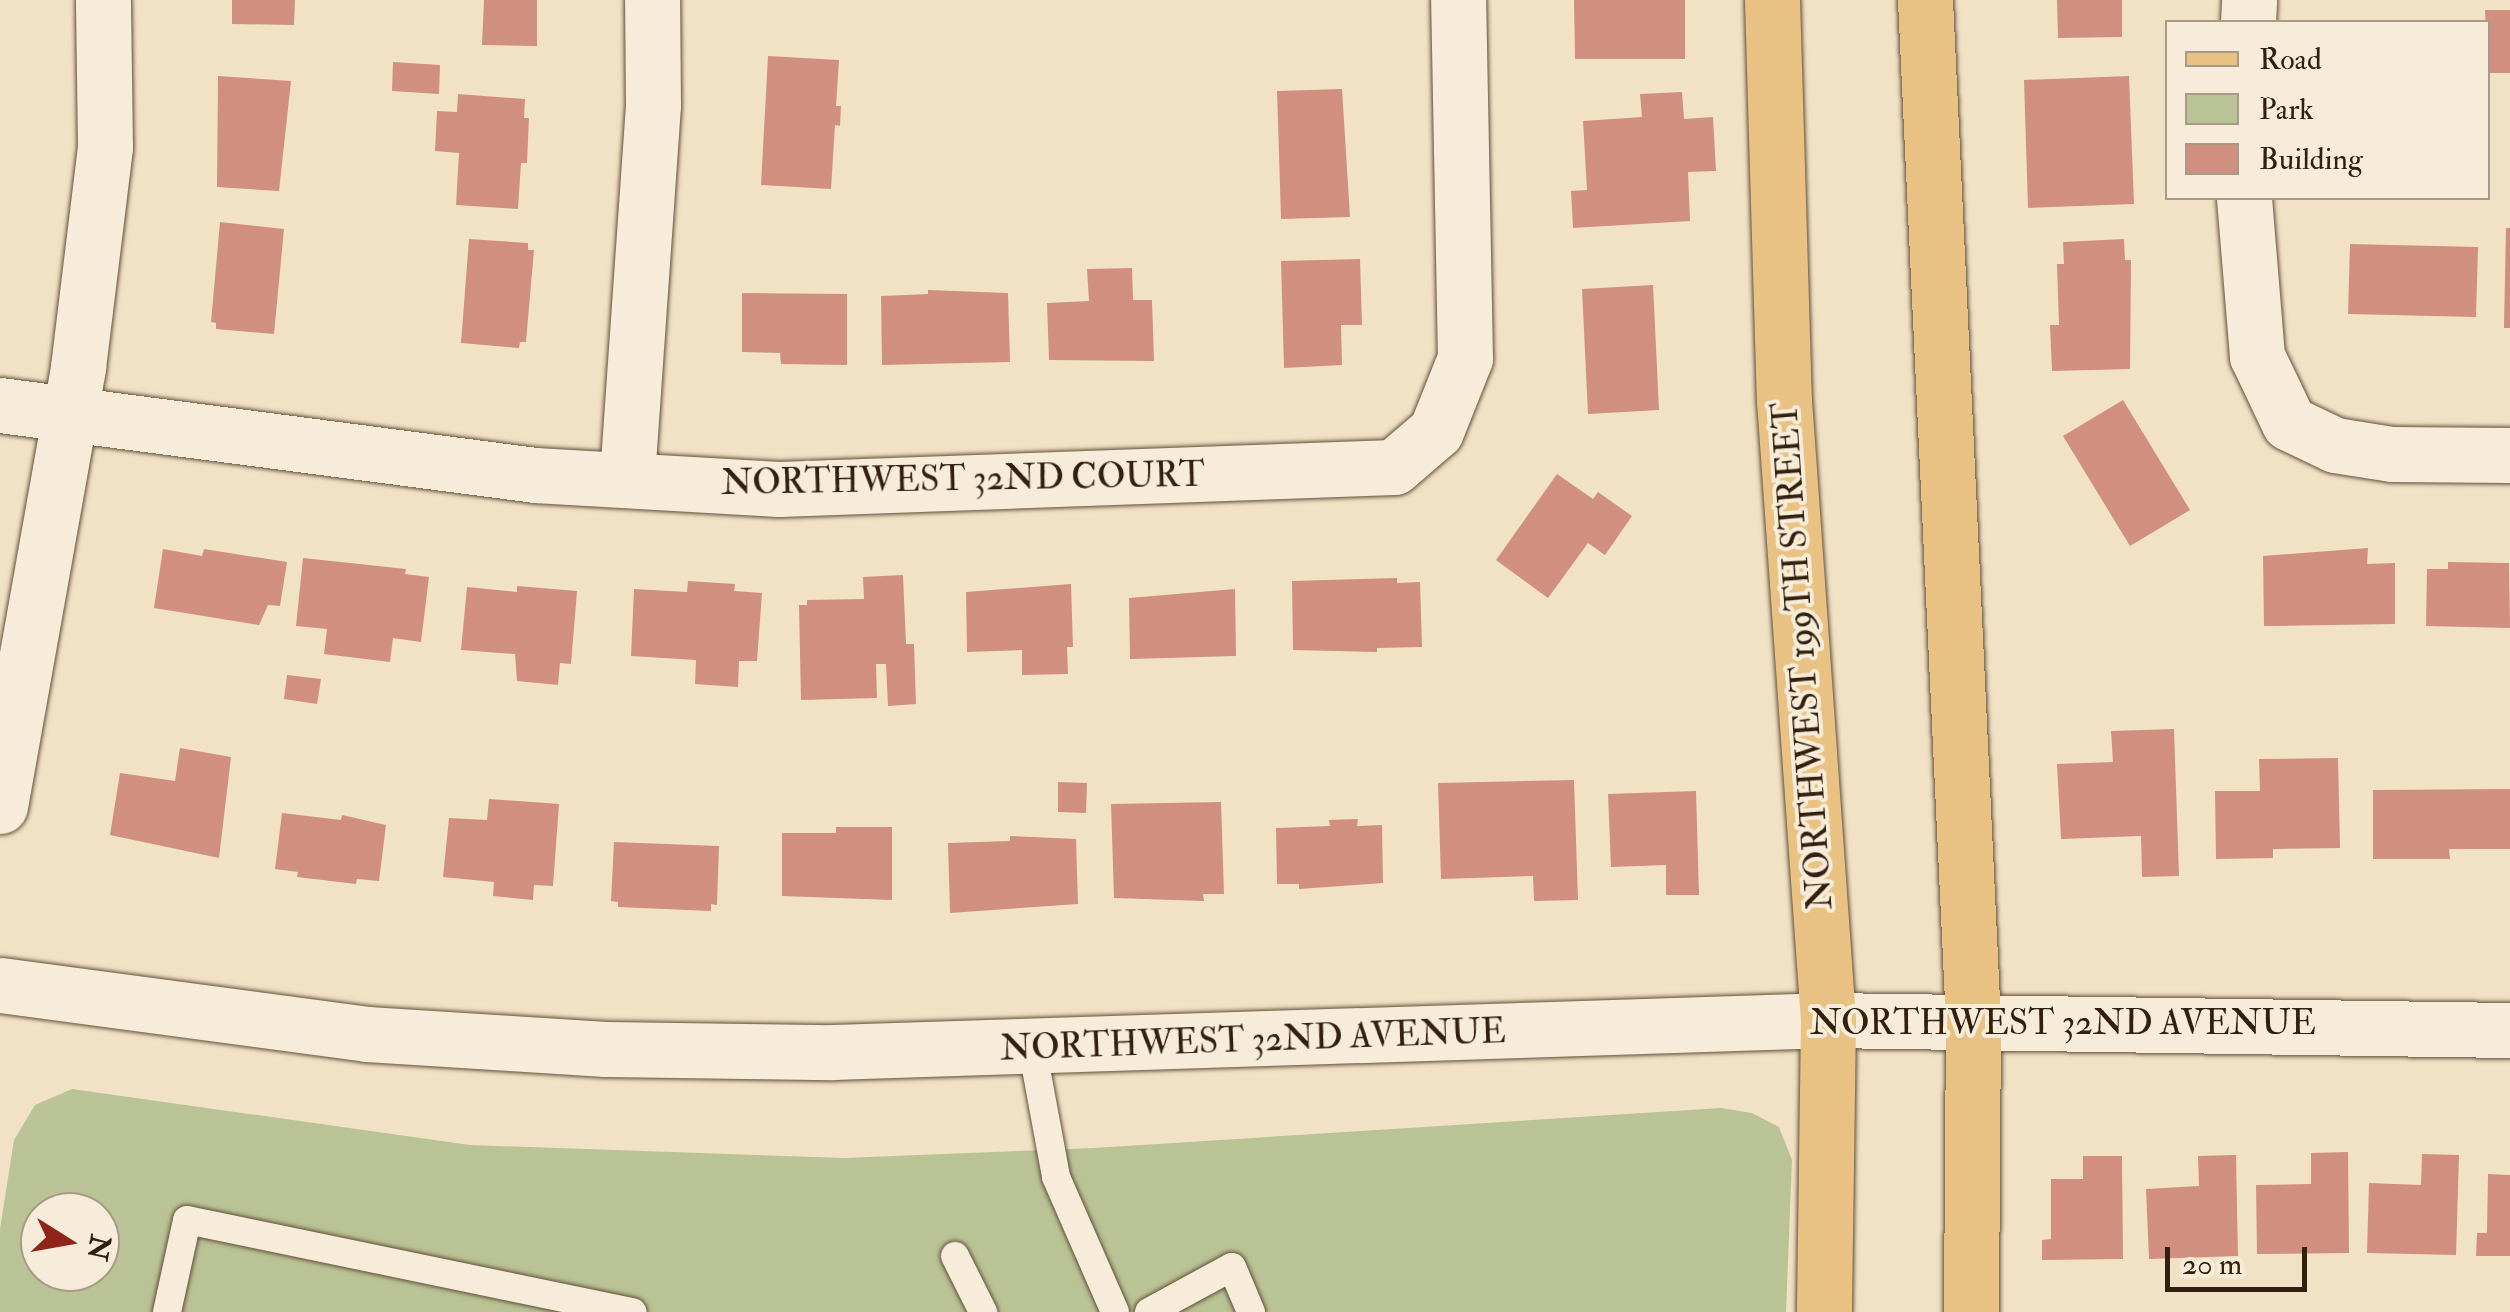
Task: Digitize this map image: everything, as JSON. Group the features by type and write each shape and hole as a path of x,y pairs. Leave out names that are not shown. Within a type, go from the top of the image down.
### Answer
{"main road":[{"name":"NORTHWEST 199TH STREET","path":"1772,0 1784,400 1828,1020 1824,1312"},
{"path":"1925,0 1973,1020 1971,1312"}],"street":[{"path":"0,806 72,417 105,147 103,0"},
{"path":"627,477 652,124 652,0"},
{"name":"NORTHWEST 32ND COURT","path":"0,405 535,475 627,477 779,489 1394,468 1436,430 1465,358 1458,0"},
{"path":"2244,200 2256,356 2289,422 2335,446 2392,454 2510,456"},
{"name":"NORTHWEST 32ND AVENUE","path":"0,985 368,1034 606,1049 832,1052 1828,1020 2510,1030"}],"lane":[{"path":"1032,1047 1056,1177 1115,1312"},
{"path":"167,1312 187,1220 633,1312"},
{"path":"955,1256 983,1312"},
{"path":"1149,1312 1232,1268 1250,1312"}],"green space":[{"path":"72,1089 470,1145 844,1158 1094,1148 1721,1108 1752,1113 1779,1127 1792,1160 1786,1312 0,1312 0,1229 14,1140 35,1105"}],"building":[{"path":"232,0 295,0 294,25 232,24"},
{"path":"484,0 537,0 537,46 482,45"},
{"path":"1574,0 1685,0 1685,59 1575,59"},
{"path":"2057,0 2122,0 2122,37 2058,38"},
{"path":"2485,10 2510,10 2510,73 2490,73 2490,20 2485,20"},
{"path":"768,56 839,60 836,106 841,106 840,126 835,125 831,189 761,185"},
{"path":"393,62 440,65 439,94 392,91"},
{"path":"218,76 291,81 279,191 217,187"},
{"path":"2129,76 2134,204 2028,208 2024,80"},
{"path":"1342,89 1350,217 1281,219 1277,91"},
{"path":"1682,92 1684,119 1713,117 1716,171 1688,172 1690,221 1573,228 1571,191 1587,190 1583,121 1642,117 1640,94"},
{"path":"458,94 525,99 524,118 529,118 527,163 521,163 518,209 456,205 459,153 435,151 437,111 457,112"},
{"path":"220,222 284,229 274,334 216,329 216,323 211,322"},
{"path":"2506,228 2510,228 2510,328 2504,328"},
{"path":"469,239 528,243 528,250 534,250 526,342 520,342 519,348 461,343"},
{"path":"2124,239 2125,260 2131,260 2130,369 2052,371 2050,325 2059,325 2057,264 2064,264 2063,242"},
{"path":"2350,244 2478,247 2476,317 2348,314"},
{"path":"1360,259 1362,325 1341,325 1342,365 1284,368 1281,261"},
{"path":"1132,268 1133,300 1152,300 1154,361 1049,360 1047,303 1089,301 1087,269"},
{"path":"1653,285 1659,410 1588,414 1582,289"},
{"path":"928,290 1008,293 1010,362 882,365 881,296 928,294"},
{"path":"742,293 847,294 847,365 781,364 780,353 742,352"},
{"path":"2123,400 2190,510 2130,546 2063,436"},
{"path":"1557,474 1593,499 1598,492 1632,516 1605,555 1588,543 1548,598 1496,560"},
{"path":"2368,548 2367,564 2395,563 2395,624 2264,626 2263,556"},
{"path":"163,549 202,556 204,549 287,562 280,606 268,605 259,625 154,608"},
{"path":"303,558 406,569 405,574 429,577 421,642 393,638 390,662 324,654 327,629 296,626"},
{"path":"2448,562 2509,563 2510,628 2426,626 2427,569 2448,569"},
{"path":"903,575 906,644 914,644 916,704 888,706 886,664 876,664 877,698 801,700 799,605 807,605 807,600 864,599 863,577"},
{"path":"1397,578 1397,583 1420,582 1422,647 1377,648 1377,652 1293,650 1292,581"},
{"path":"688,581 735,584 734,591 762,593 757,661 739,661 738,687 695,684 696,660 631,656 634,589 687,592"},
{"path":"1071,584 1073,647 1067,647 1068,674 1022,675 1022,650 967,652 966,592"},
{"path":"517,586 577,591 571,664 560,663 558,685 517,681 515,654 461,650 467,587 517,592"},
{"path":"1235,589 1236,656 1130,659 1129,598"},
{"path":"287,675 321,679 317,704 284,699"},
{"path":"2174,729 2179,876 2142,877 2141,836 2061,839 2057,764 2113,762 2111,731"},
{"path":"180,748 231,757 219,858 110,835 120,773 175,781"},
{"path":"2338,758 2340,848 2273,849 2273,858 2216,859 2215,791 2260,791 2259,759"},
{"path":"1574,780 1578,900 1534,901 1533,876 1441,879 1438,783"},
{"path":"1058,782 1087,783 1086,813 1058,812"},
{"path":"2510,789 2510,849 2449,849 2450,859 2373,859 2373,790"},
{"path":"1696,791 1699,895 1666,895 1666,865 1611,867 1608,794"},
{"path":"489,799 559,804 553,886 534,885 533,900 493,896 494,882 443,877 449,818 487,820"},
{"path":"1221,802 1224,894 1203,894 1204,901 1114,898 1111,804"},
{"path":"282,813 341,820 342,815 386,825 379,881 357,879 356,884 297,877 298,872 275,869"},
{"path":"1358,819 1357,826 1382,825 1383,883 1299,889 1299,884 1277,884 1276,828 1330,826 1329,820"},
{"path":"836,827 892,827 892,900 782,896 782,833 836,833"},
{"path":"1010,836 1076,839 1078,904 950,913 948,843 1010,841"},
{"path":"614,842 719,846 717,905 711,904 711,911 618,907 618,902 611,901"},
{"path":"2348,1152 2349,1253 2257,1254 2256,1185 2311,1184 2311,1153"},
{"path":"2422,1154 2459,1155 2456,1255 2367,1253 2369,1183 2421,1185"},
{"path":"2236,1155 2238,1256 2149,1259 2146,1189 2199,1186 2198,1156"},
{"path":"2083,1156 2122,1156 2123,1259 2042,1260 2042,1240 2051,1239 2051,1179 2083,1179"},
{"path":"2488,1174 2510,1175 2510,1256 2476,1256 2477,1233 2487,1233"}]}
